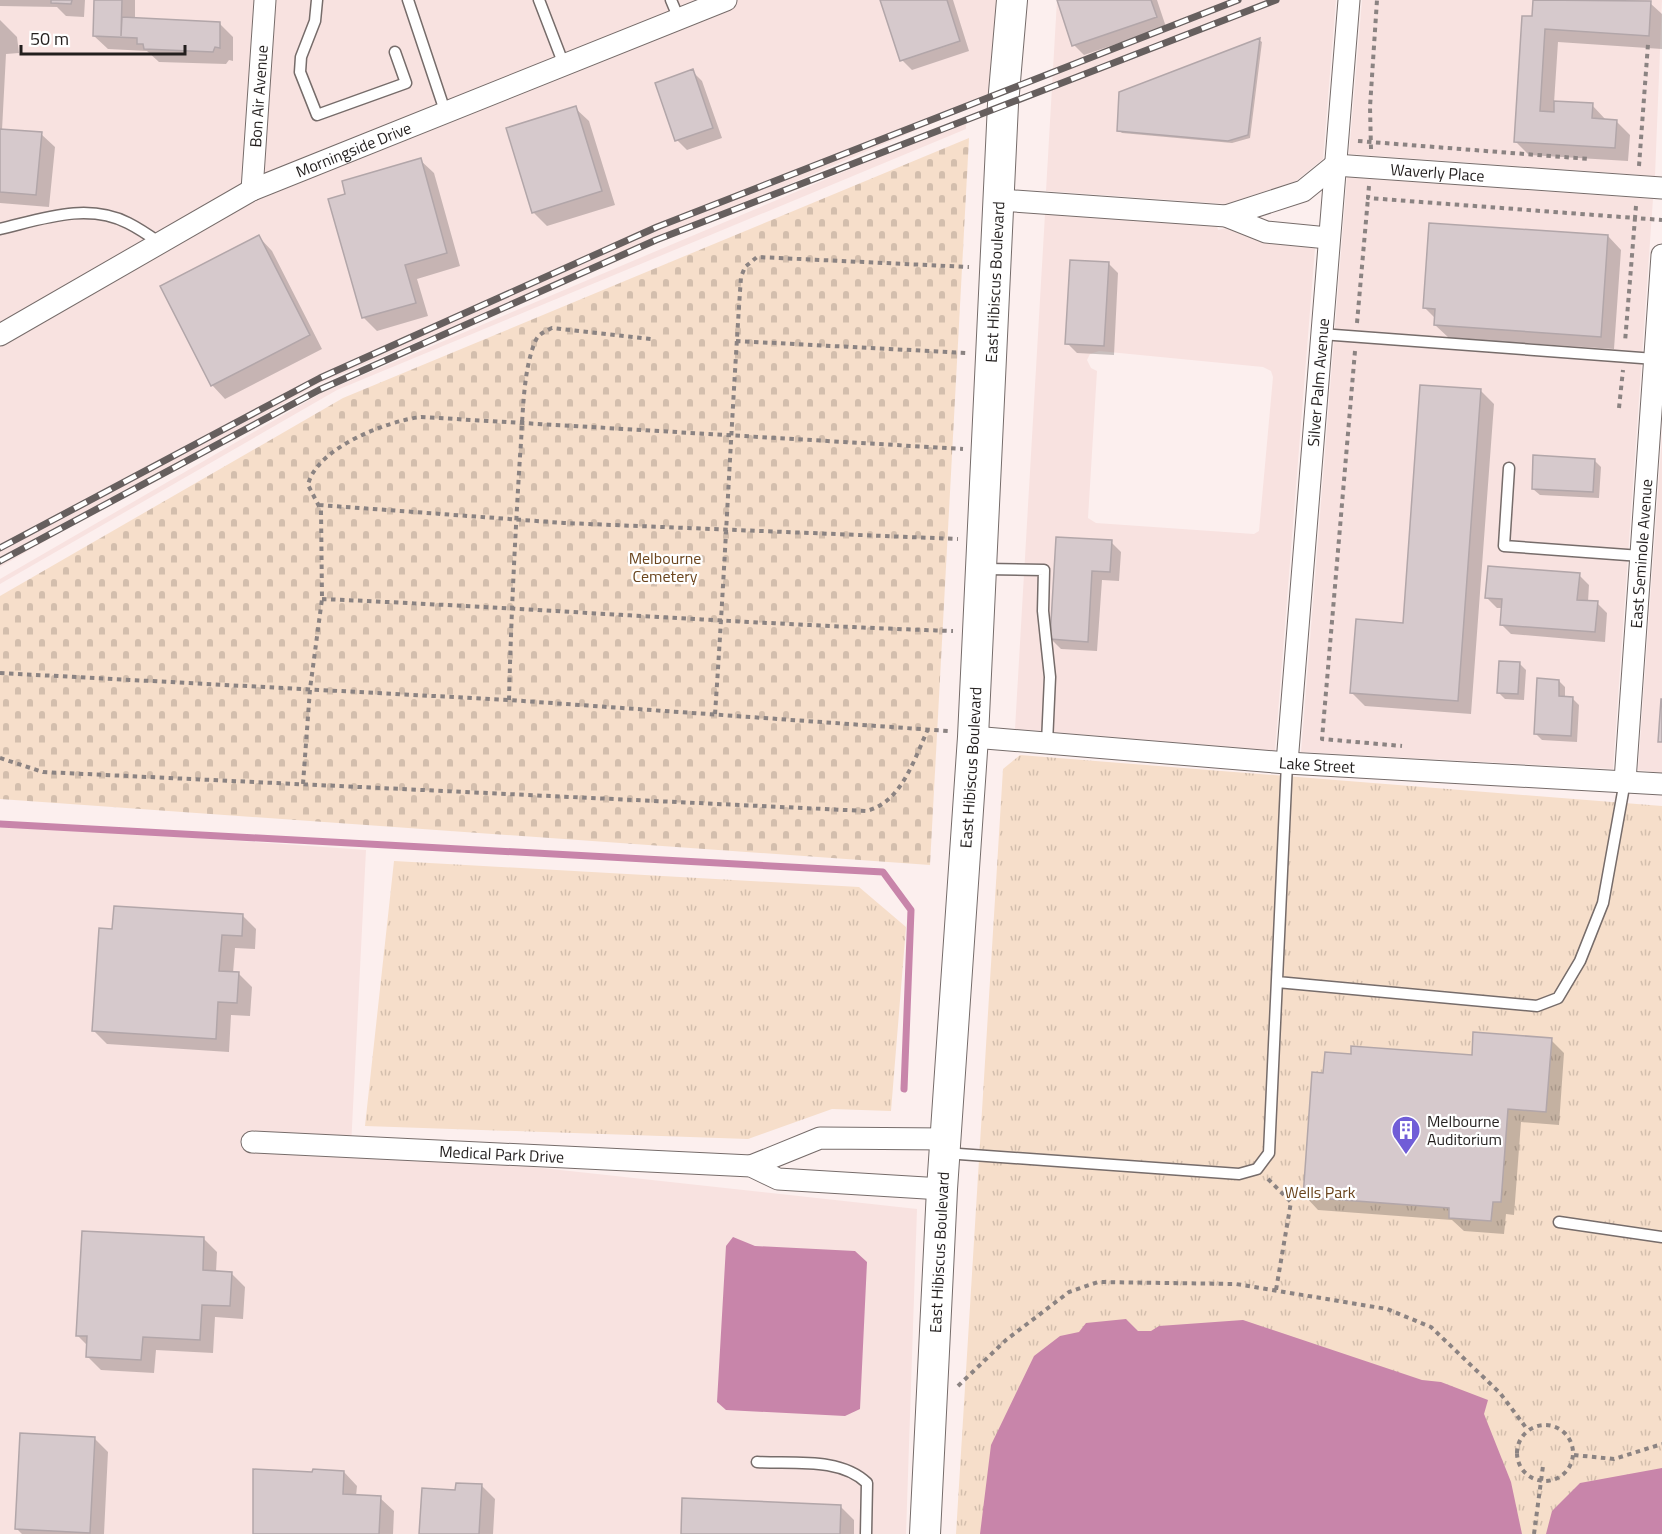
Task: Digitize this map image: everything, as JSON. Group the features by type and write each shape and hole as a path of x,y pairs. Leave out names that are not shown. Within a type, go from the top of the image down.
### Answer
{"street":[{"name":"Bon Air Avenue","path":"252,190 265,0"},
{"name":"Morningside Drive","path":"0,336 252,190 564,65 675,9 726,0"},
{"name":"East Hibiscus Boulevard","path":"925,1534 942,1190 973,737 1003,104 1012,0"},
{"name":"Silver Palm Avenue","path":"1287,763 1349,0"},
{"path":"1226,216 1303,191 1335,165"},
{"name":"Waverly Place","path":"1335,165 1662,188"},
{"path":"1000,200 1226,216 1266,232 1328,238"},
{"name":"East Seminole Avenue","path":"1625,781 1662,255"},
{"name":"Lake Street","path":"973,737 1287,763 1662,784"},
{"name":"Medical Park Drive","path":"751,1166 820,1138 945,1146"},
{"name":"Medical Park Drive","path":"252,1142 751,1166 778,1179 942,1190"}],"lane":[{"path":"317,0 315,21 301,57 300,72 317,115 406,83 395,52"},
{"path":"408,0 446,114"},
{"path":"539,0 564,65"},
{"path":"0,229 69,213 103,214 128,223 161,243"},
{"path":"1321,334 1655,359"},
{"path":"1509,468 1504,546 1641,556"},
{"path":"982,554 1044,570 1044,628 1050,677 1047,743"},
{"path":"945,1146 1239,1174 1257,1168 1269,1153 1287,763"},
{"path":"1277,982 1537,1006 1558,998 1580,961 1603,903 1625,781"},
{"path":"1559,1222 1662,1237"},
{"path":"757,1462 839,1466 855,1472 867,1483 866,1534"}],"path":[{"path":"1377,0 1370,107 1372,143 1368,198 1322,739 1411,747"},
{"path":"1619,408 1648,44"},
{"path":"1337,140 1593,159"},
{"path":"1628,162 1651,164"},
{"path":"1368,198 1662,220"},
{"path":"716,714 728,530 730,436 736,341 741,277 746,267 757,257 996,268"},
{"path":"509,700 511,607 522,424 528,367 534,344 543,332 552,328 651,339"},
{"path":"736,341 992,354"},
{"path":"303,784 310,689 322,599 319,505 308,486 310,477 326,458 384,426 421,417 987,451"},
{"path":"319,505 516,520 728,530 982,554"},
{"path":"322,599 511,607 722,621 978,632"},
{"path":"0,673 509,700 928,729 898,790 881,808 866,811 43,772 0,758"},
{"path":"1257,1168 1291,1202 1276,1290"},
{"path":"931,1411 1006,1340 1069,1292 1098,1282 1236,1284 1387,1309 1431,1327 1500,1393 1527,1429"},
{"path":"1541,1425 1555,1426 1565,1432 1572,1443 1574,1455 1570,1466 1556,1480 1542,1481 1524,1471 1518,1458 1519,1442 1527,1429 1541,1425"},
{"path":"1574,1455 1614,1459 1662,1444"},
{"path":"1534,1534 1543,1466"}],"shaded area":[{"path":"0,0 1015,0 1011,90 318,384 0,567"},
{"path":"1057,0 1336,0 1323,159 1296,181 1226,204 1046,191"},
{"path":"1362,0 1662,0 1655,176 1349,154"},
{"path":"966,120 966,129 337,390 0,584 0,579 323,392"},
{"path":"1347,177 1653,199 1613,769 1301,752"},
{"path":"1045,214 1217,226 1218,230 1226,228 1264,243 1315,248 1275,751 1015,729","holes":["1099,351 1263,367 1271,371 1273,377 1259,531 1254,534 1096,523 1088,518 1097,371 1091,368 1087,360 1090,354"]},
{"path":"1662,435 1662,773 1638,770"},
{"path":"0,824 366,850 351,1147 917,1209 906,1534 0,1534"},
{"path":"733,1237 755,1246 855,1251 867,1262 860,1409 845,1416 726,1410 717,1402 726,1246"},
{"path":"1126,1319 1138,1331 1151,1331 1159,1326 1243,1320 1422,1380 1441,1382 1488,1400 1484,1414 1511,1482 1522,1534 980,1534 991,1445 1034,1356 1060,1336 1079,1332 1086,1323"},
{"path":"1662,1468 1662,1534 1546,1534 1552,1511 1580,1483"}],"green space":[{"name":"Melbourne Cemetery","path":"969,138 930,865 0,799 0,596 343,398"},
{"name":"Wells Park","path":"1020,755 1662,806 1662,1534 956,1534 1003,769"},
{"path":"394,861 859,887 906,927 891,1111 832,1109 748,1139 365,1126"}],"building":[{"path":"51,0 72,0 71,4 51,3"},
{"path":"94,0 122,0 121,36 122,17 220,22 220,48 215,47 213,52 144,49 143,44 137,44 137,38 93,36"},
{"path":"880,0 947,0 960,41 900,61"},
{"path":"1057,0 1151,0 1157,17 1072,46"},
{"path":"1533,0 1651,1 1649,36 1545,29 1540,111 1554,112 1554,101 1593,103 1592,118 1617,120 1615,148 1514,142 1522,16 1532,16"},
{"path":"1260,38 1248,135 1228,141 1117,131 1119,92"},
{"path":"693,69 713,128 675,141 655,83"},
{"path":"576,106 602,191 532,213 506,128"},
{"path":"0,129 42,132 36,195 0,192"},
{"path":"421,158 447,253 405,265 416,303 362,318 328,199 345,194 342,181"},
{"path":"1429,223 1608,235 1601,337 1434,325 1435,309 1423,308"},
{"path":"259,235 310,335 211,386 160,286"},
{"path":"1070,260 1109,262 1104,346 1065,344"},
{"path":"1420,385 1481,389 1458,701 1350,693 1356,619 1403,623"},
{"path":"1533,455 1595,459 1593,492 1532,489"},
{"path":"1056,537 1112,540 1110,572 1092,571 1088,642 1050,639"},
{"path":"1488,566 1580,573 1577,600 1598,601 1595,632 1500,625 1502,599 1485,598"},
{"path":"1499,661 1520,662 1518,694 1497,693"},
{"path":"1537,678 1559,680 1559,696 1573,697 1571,736 1534,734"},
{"path":"1661,699 1662,742 1658,742"},
{"path":"114,906 243,914 242,936 222,935 219,971 239,972 237,1003 218,1002 216,1039 92,1031 99,928 112,929"},
{"name":"Melbourne Auditorium","path":"1473,1032 1552,1038 1546,1112 1508,1109 1501,1202 1493,1202 1491,1221 1449,1218 1449,1208 1303,1197 1312,1072 1323,1073 1325,1052 1351,1054 1351,1046 1472,1055"},
{"path":"82,1231 204,1237 203,1270 232,1272 230,1306 202,1305 200,1340 143,1337 141,1360 86,1357 87,1336 76,1336"},
{"path":"20,1433 95,1437 90,1533 15,1529"},
{"path":"253,1469 344,1471 343,1494 381,1496 379,1534 253,1534"},
{"path":"456,1483 482,1484 479,1534 419,1534 422,1488 455,1490"},
{"path":"682,1498 841,1505 840,1534 681,1534"}],"waterway":[{"path":"0,824 883,872 911,910 904,1089"}],"railway":[{"path":"0,548 320,378 657,227 1238,0"},
{"path":"0,561 319,390 656,240 1276,0"}],"place":[{"name":"Melbourne Auditorium","path":"1406,1156"}]}
